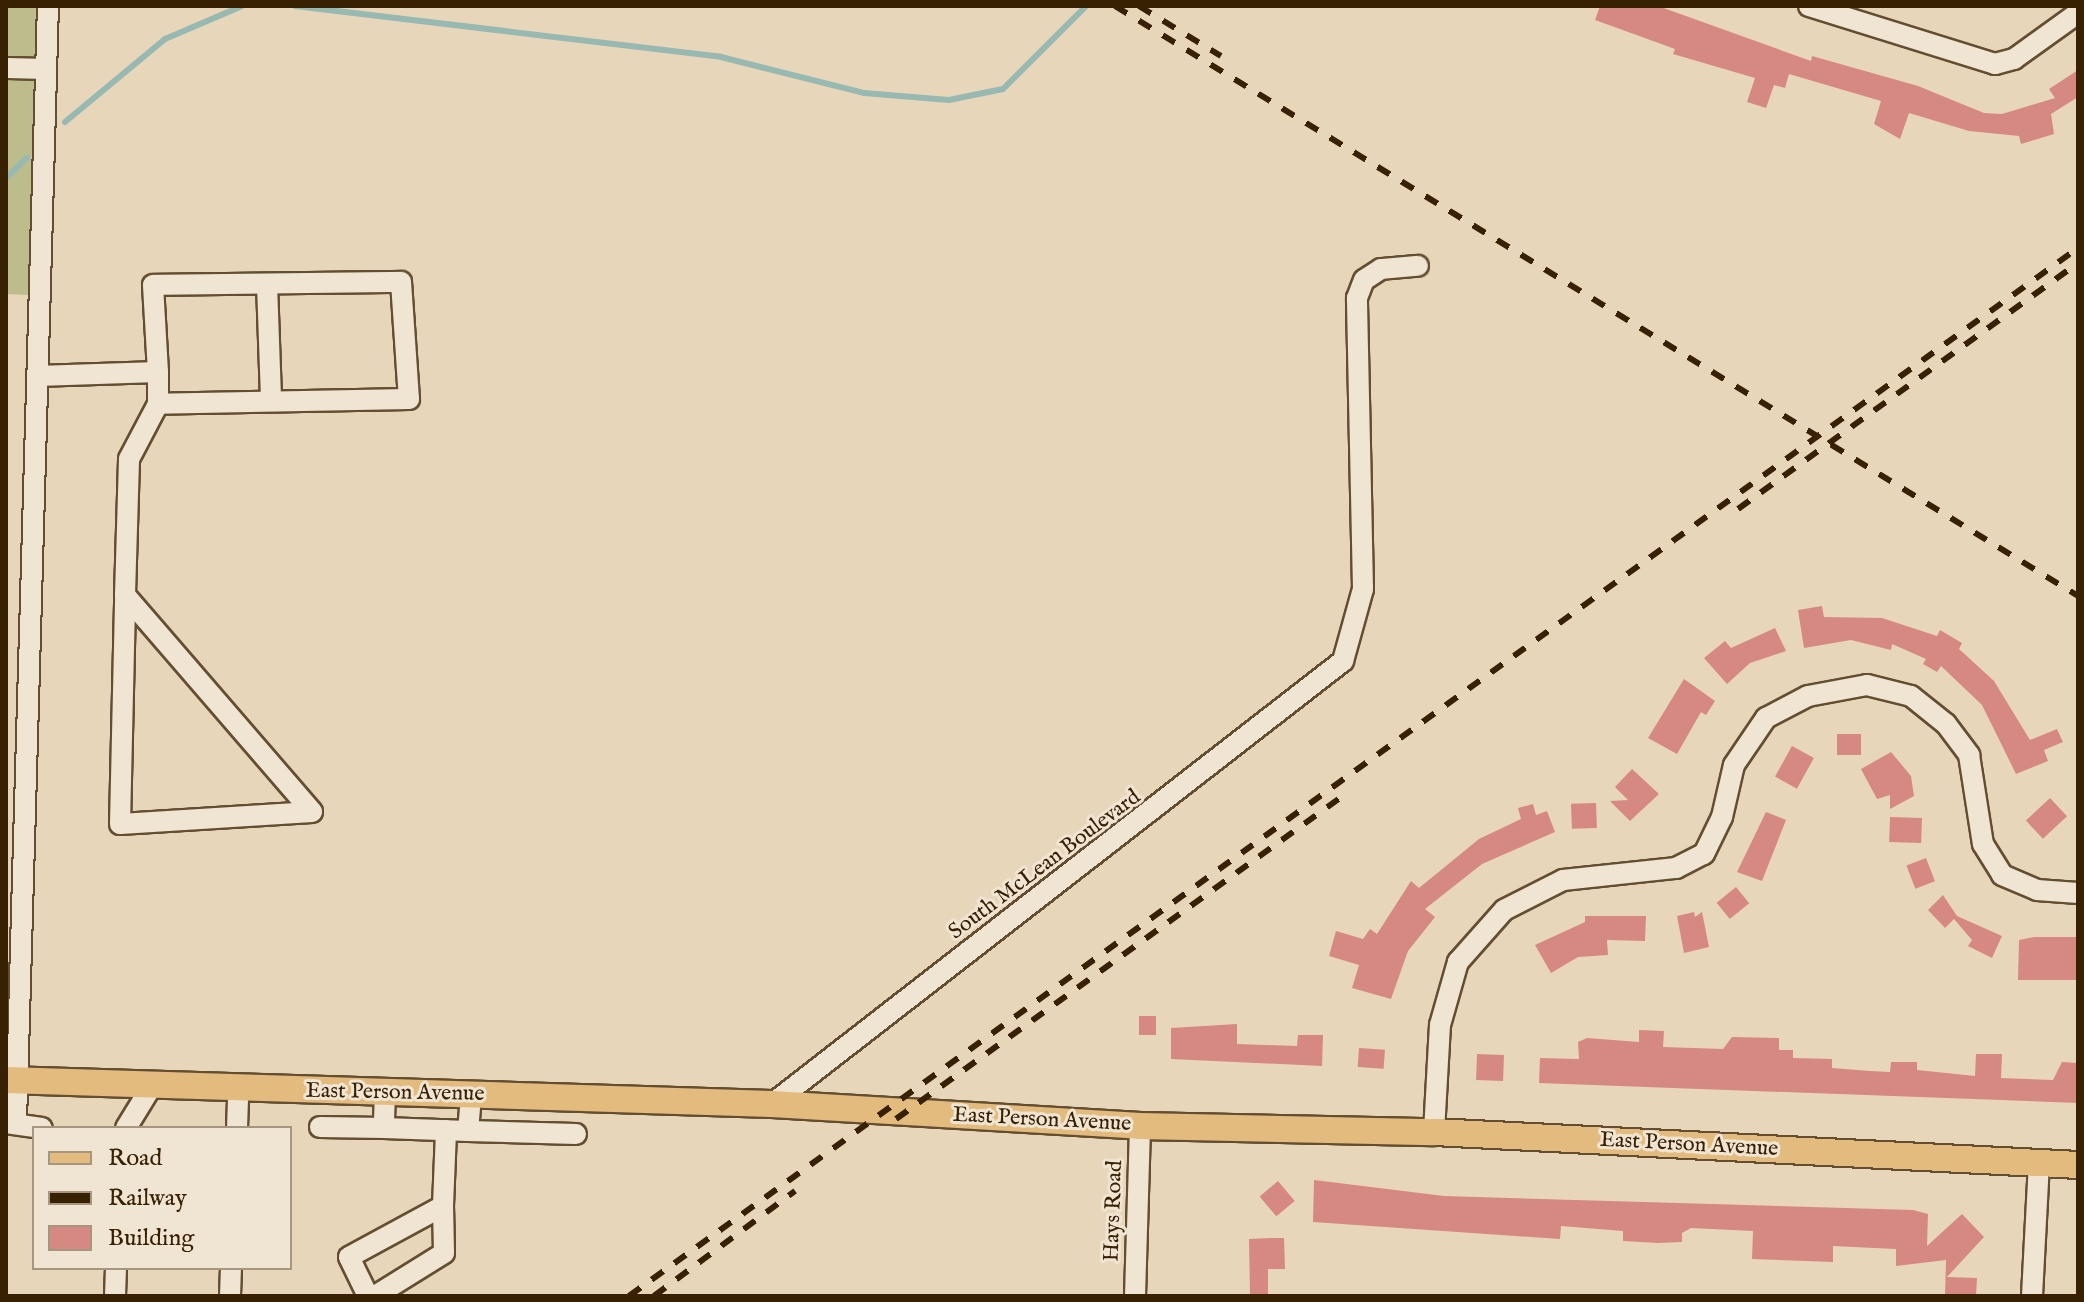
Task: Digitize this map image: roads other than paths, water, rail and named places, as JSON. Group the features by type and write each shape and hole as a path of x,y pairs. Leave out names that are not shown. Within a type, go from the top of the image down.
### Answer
{"main road":[{"name":"East Person Avenue","path":"11,1080 153,1084 238,1091 471,1094 772,1104 1140,1126 1434,1132 2078,1165"}],"street":[{"path":"32,1126 11,1123 11,1080 48,6"},
{"path":"1809,6 1995,64 2014,59 2078,13"},
{"path":"6,68 46,69"},
{"name":"South McLean Boulevard","path":"772,1104 1343,661 1363,589 1357,298 1364,280 1381,269 1418,266"},
{"path":"125,595 219,696 312,812 120,824 125,595 129,459 158,404 153,285 401,282 409,399 158,404"},
{"path":"267,284 271,401"},
{"path":"37,376 158,372"},
{"path":"1434,1132 1440,1025 1458,962 1467,951 1504,910 1563,880 1676,868 1704,854 1722,817 1734,765 1766,718 1808,696 1867,685 1911,696 1946,724 1969,755 1983,844 2002,875 2037,890 2078,893"},
{"path":"127,1126 153,1084"},
{"path":"237,1126 238,1091"},
{"path":"384,1128 385,1092"},
{"path":"468,1131 471,1094"},
{"name":"Hays Road","path":"1135,1296 1140,1126"},
{"path":"320,1127 576,1134"},
{"path":"375,1296 444,1253 446,1130"},
{"path":"2032,1296 2039,1163"},
{"path":"368,1296 349,1257 443,1206"},
{"path":"115,1296 116,1270"},
{"path":"230,1296 231,1270"}],"waterway":[{"path":"65,122 165,39 242,6"},
{"path":"295,6 721,57 864,93 949,100 1003,89 1086,6"},
{"path":"6,178 27,158"}],"railway":[{"path":"1115,6 2078,596"},
{"path":"1139,6 1221,56"},
{"path":"629,1296 2078,248"},
{"path":"1738,509 2078,263"},
{"path":"896,1119 1340,798"},
{"path":"654,1296 795,1191"}]}
